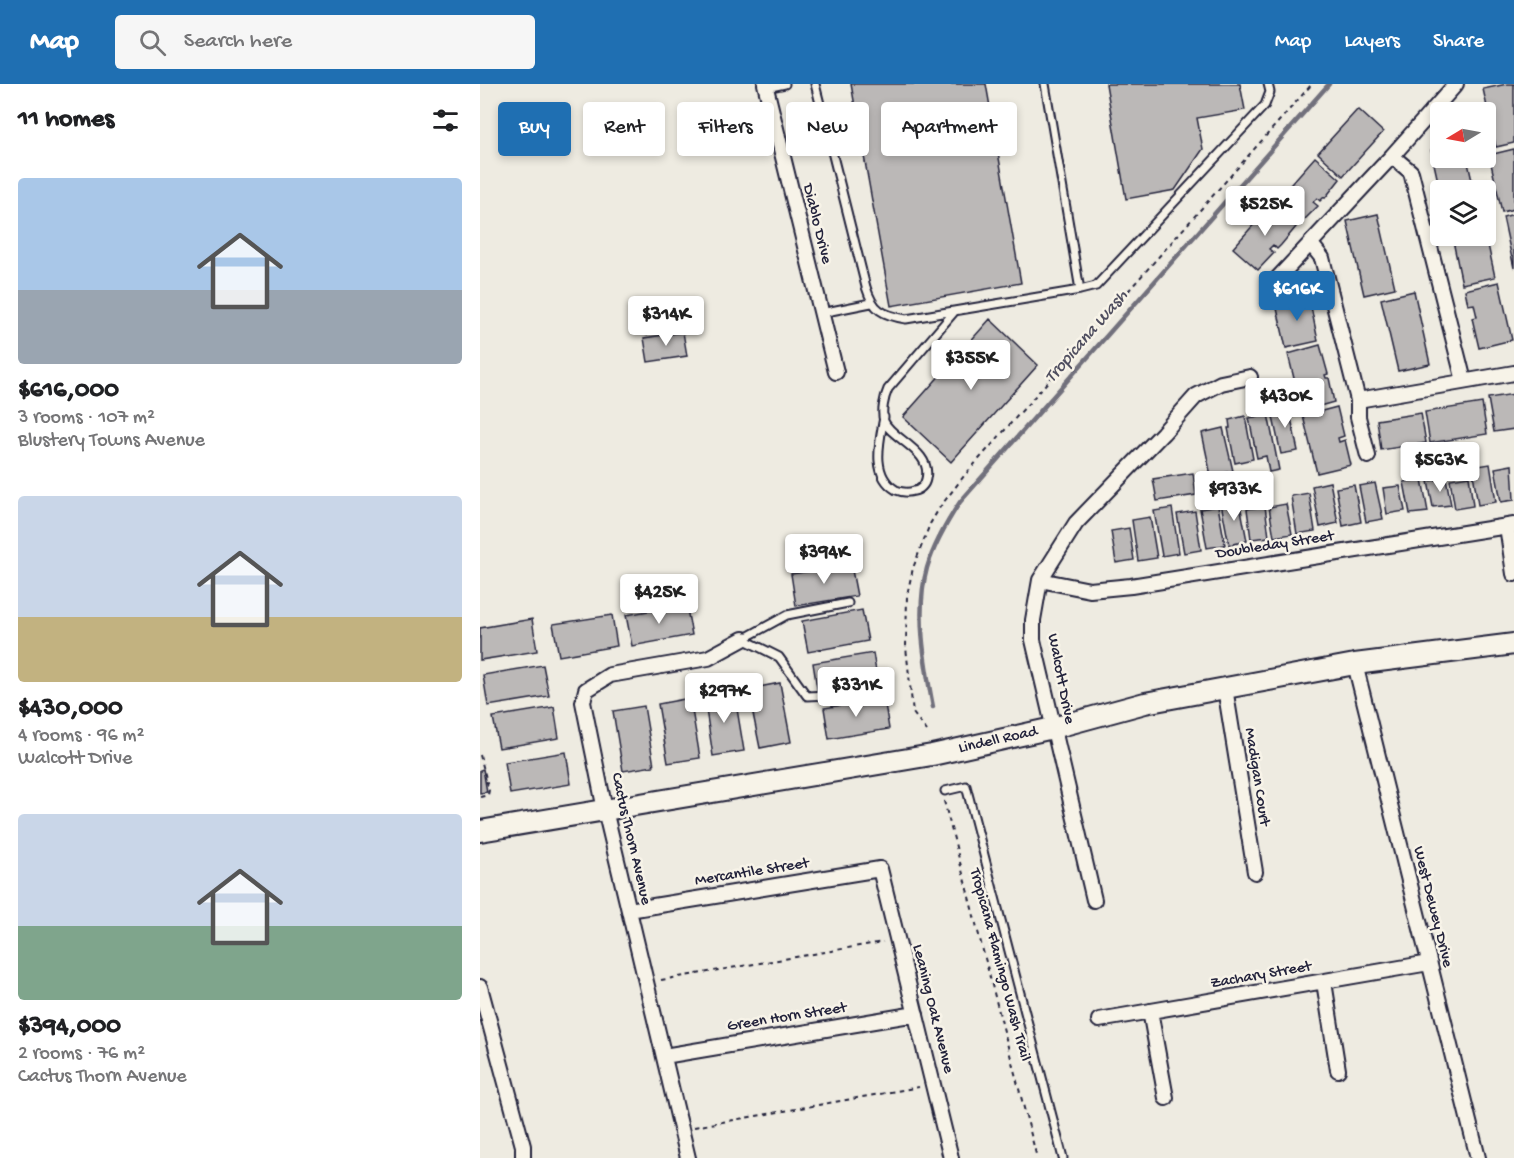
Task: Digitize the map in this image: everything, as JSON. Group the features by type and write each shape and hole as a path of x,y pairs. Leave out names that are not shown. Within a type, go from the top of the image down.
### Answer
{"street":[{"path":"1277,279 1456,84"},
{"name":"Diablo Drive","path":"766,86 836,372"},
{"path":"1392,156 1411,172 1464,381"},
{"path":"1311,244 1322,258 1358,400 1358,417 1368,456"},
{"path":"1358,400 1514,373"},
{"name":"Walcott Drive","path":"1094,900 1033,640 1033,620 1040,580 1076,523 1163,434 1196,396 1221,384 1250,377"},
{"path":"1510,526 1514,574"},
{"name":"Doubleday Street","path":"1040,580 1090,590 1131,586 1510,526"},
{"name":"Cactus Thorn Avenue","path":"688,1158 605,810 582,702 586,690 610,675 708,658 743,639"},
{"name":"Lindell Road","path":"480,831 932,755 1053,728 1144,703 1355,664 1514,644"},
{"name":"West Dewey Drive","path":"1355,664 1478,1158"},
{"name":"Madigan Court","path":"1225,688 1255,872"},
{"name":"Mercantile Street","path":"629,910 879,869"},
{"name":"Leaning Oak Avenue","path":"879,869 950,1158"},
{"name":"Zachary Street","path":"1099,1020 1430,963"},
{"path":"1324,982 1338,1070"},
{"path":"480,987 523,1146 523,1158"},
{"path":"1150,1011 1166,1098"},
{"name":"Green Horn Street","path":"664,1056 916,1014"}],"lane":[{"path":"766,86 785,84"},
{"path":"814,84 871,303 887,316 906,320 1096,286 1265,105 1270,92 1277,84"},
{"path":"1045,84 1080,290"},
{"path":"1268,84 1270,92"},
{"path":"821,313 871,303"},
{"path":"884,417 890,429 909,444 925,464 927,477 923,486 914,492 902,492 892,487 880,467 878,452 884,417 884,400 888,389 956,311"},
{"path":"743,639 787,615 848,603"},
{"path":"743,639 779,657 807,696 874,693"},
{"path":"945,791 966,786 1063,1158"}],"path":[{"path":"927,731 913,713 905,620 907,595 913,568 934,515 964,476 1312,84"},
{"path":"480,755 489,790 488,795 480,797"},
{"name":"Tropicana Flamingo Wash Trail","path":"944,800 1037,1158"},
{"path":"647,982 897,940"},
{"path":"681,1129 933,1084"}],"building":[{"path":"851,84 986,84 989,102 881,102 881,156 999,156 1021,283 891,306 864,156 869,156 869,102 854,102"},
{"path":"1106,84 1240,84 1245,110 1197,118 1203,149 1175,190 1126,199"},
{"path":"1514,84 1514,143 1496,147 1496,102 1486,102 1483,89"},
{"path":"1358,109 1383,132 1343,176 1318,153"},
{"path":"1514,149 1514,209 1502,212 1492,168 1496,168 1496,153"},
{"path":"1315,157 1340,179 1325,198 1320,201 1317,198 1313,202 1318,206 1301,223 1276,201"},
{"path":"1435,168 1469,168 1472,180 1438,180"},
{"path":"1272,204 1296,227 1277,249 1273,245 1269,249 1274,253 1258,270 1233,248"},
{"path":"1378,214 1395,288 1364,295 1347,221"},
{"path":"1514,214 1514,268 1503,217"},
{"path":"1454,246 1488,246 1495,277 1462,284"},
{"path":"1499,282 1512,340 1479,348 1472,318 1477,317 1474,304 1468,305 1465,290"},
{"path":"1414,291 1430,364 1398,371 1381,299"},
{"path":"1309,297 1318,341 1286,348 1276,304"},
{"path":"990,319 1038,365 951,462 903,417"},
{"path":"683,332 687,356 648,362 644,338"},
{"path":"1320,345 1328,374 1325,375 1329,378 1334,402 1302,411 1288,354"},
{"path":"1514,394 1514,429 1494,432 1488,398"},
{"path":"1482,403 1487,434 1430,443 1425,412"},
{"path":"1288,404 1298,451 1281,454 1271,408"},
{"path":"1337,407 1344,436 1338,438 1339,442 1345,440 1351,465 1317,473 1303,416"},
{"path":"1421,413 1426,443 1381,450 1377,420"},
{"path":"1268,414 1279,470 1269,472 1266,456 1257,458 1249,418"},
{"path":"1245,416 1253,459 1235,463 1228,428 1230,428 1229,420"},
{"path":"1223,428 1233,471 1211,476 1202,433"},
{"path":"1490,464 1496,502 1478,505 1472,467"},
{"path":"1512,465 1514,500 1501,502 1495,468"},
{"path":"1193,473 1196,495 1157,501 1153,479"},
{"path":"1469,476 1473,506 1455,509 1450,479"},
{"path":"1446,478 1451,505 1433,507 1428,481"},
{"path":"1422,479 1428,512 1410,514 1404,482"},
{"path":"1330,482 1338,523 1320,527 1312,486"},
{"path":"1375,483 1383,519 1366,522 1359,486"},
{"path":"1354,485 1361,522 1343,526 1336,488"},
{"path":"1400,486 1405,511 1387,514 1383,488"},
{"path":"1309,493 1315,531 1297,534 1291,496"},
{"path":"1239,499 1247,541 1229,545 1221,503"},
{"path":"1286,504 1292,534 1274,537 1269,507"},
{"path":"1218,506 1225,545 1207,548 1200,509"},
{"path":"1265,506 1269,537 1251,539 1247,509"},
{"path":"1172,508 1179,553 1162,556 1154,511"},
{"path":"1195,511 1201,550 1184,553 1177,514"},
{"path":"1150,517 1157,558 1138,561 1132,520"},
{"path":"1129,528 1134,560 1116,563 1111,531"},
{"path":"851,565 857,596 796,606 791,574"},
{"path":"686,604 692,635 632,646 626,615"},
{"path":"862,610 868,641 808,652 802,621"},
{"path":"612,615 617,646 559,656 553,624"},
{"path":"532,619 537,651 480,660 480,628"},
{"path":"873,653 878,684 818,694 813,663"},
{"path":"543,665 549,696 488,706 483,675"},
{"path":"780,683 791,742 760,748 748,689"},
{"path":"734,691 744,751 713,756 704,696"},
{"path":"690,698 700,758 668,763 658,704"},
{"path":"884,698 889,729 829,739 824,708"},
{"path":"644,706 654,766 623,771 613,711"},
{"path":"554,707 559,738 499,748 493,717"},
{"path":"566,752 571,784 510,794 505,762"},
{"path":"483,769 487,792 480,793 480,770"}],"waterway":[{"name":"Tropicana Wash","path":"933,707 922,638 923,585 933,550 960,502 1329,84"}]}
